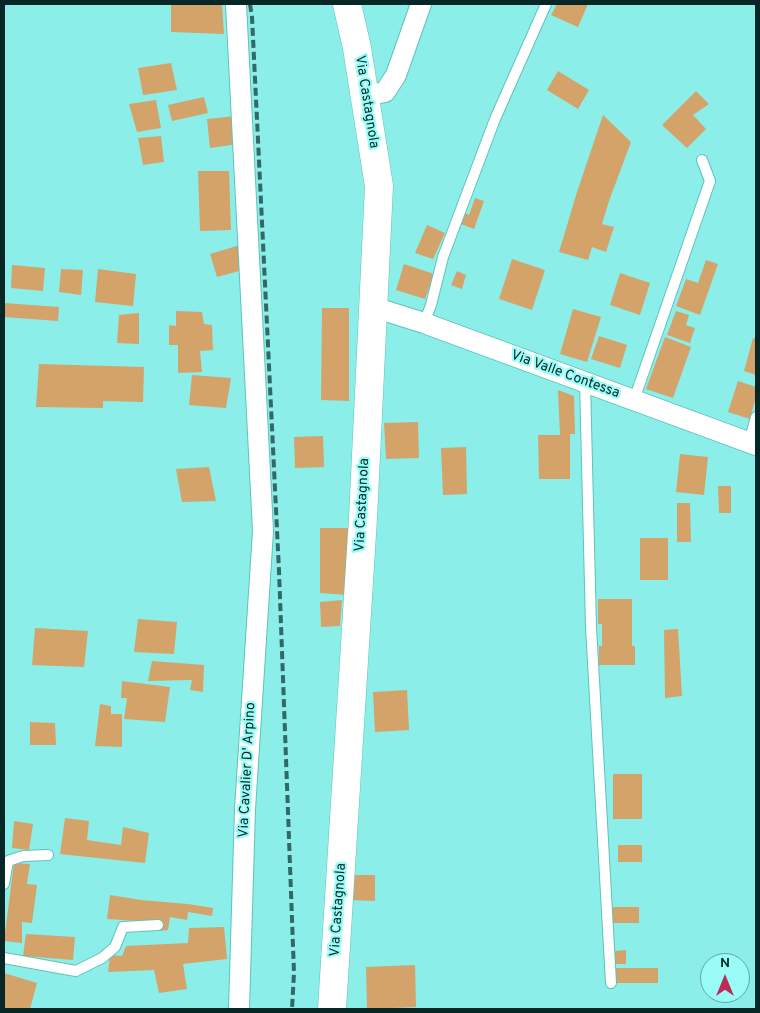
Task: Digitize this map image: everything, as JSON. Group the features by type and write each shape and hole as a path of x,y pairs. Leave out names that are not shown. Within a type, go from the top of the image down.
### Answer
{"main road":[{"name":"Via Castagnola","path":"332,1009 362,528 379,186 357,48 346,4"}],"street":[{"name":"Via Cavalier D' Arpino","path":"236,4 263,531 245,809 239,1009"},
{"path":"365,96 385,92 396,75 421,4"},
{"name":"Via Valle Contessa","path":"374,307 424,323 752,443"}],"lane":[{"path":"424,323 443,257 492,128 546,4"},
{"path":"634,400 710,181 702,160"},
{"path":"585,382 591,627 611,983"},
{"path":"752,443 756,417"},
{"path":"4,884 8,861 23,856 48,854"},
{"path":"4,958 76,971 102,958 115,947 123,927 158,925"}],"building":[{"path":"171,4 222,4 224,34 171,32"},
{"path":"557,4 588,4 578,27 551,15"},
{"path":"171,63 177,90 143,95 138,68"},
{"path":"558,71 589,90 578,109 547,90"},
{"path":"696,91 709,104 693,115 706,129 687,148 662,125"},
{"path":"204,97 208,113 172,121 168,105"},
{"path":"156,100 161,128 137,132 129,104"},
{"path":"603,115 631,142 602,224 614,227 606,252 592,247 588,260 559,252"},
{"path":"236,116 238,144 210,148 207,119"},
{"path":"161,136 164,162 143,165 138,138"},
{"path":"198,171 229,171 231,230 200,231"},
{"path":"475,198 484,201 474,229 458,223 462,212 469,215"},
{"path":"427,225 445,233 433,259 415,253"},
{"path":"240,245 239,271 217,277 210,254"},
{"path":"512,259 545,270 532,310 499,299"},
{"path":"706,260 718,264 700,315 676,306 686,279 698,283"},
{"path":"404,264 434,274 425,299 396,290"},
{"path":"12,265 45,268 43,291 11,288"},
{"path":"61,269 83,270 81,295 59,292"},
{"path":"98,269 136,274 133,306 95,302"},
{"path":"457,271 466,275 462,289 451,285"},
{"path":"620,273 650,283 640,315 610,305"},
{"path":"4,303 59,307 58,321 4,317"},
{"path":"322,308 349,308 349,401 321,400"},
{"path":"573,309 601,317 587,362 560,354"},
{"path":"176,311 202,312 204,324 212,325 213,350 200,351 202,372 178,373 178,345 169,345 169,325 176,326"},
{"path":"676,311 689,315 686,325 695,328 690,343 667,335"},
{"path":"139,313 139,344 117,343 119,315"},
{"path":"599,336 627,345 620,368 591,359"},
{"path":"665,337 691,347 673,398 646,389"},
{"path":"753,338 756,339 756,375 744,371"},
{"path":"39,364 144,367 143,402 103,401 103,408 36,407"},
{"path":"192,375 231,378 226,408 189,405"},
{"path":"738,381 756,387 756,397 750,419 728,412"},
{"path":"558,390 574,396 575,434 570,434 570,479 539,479 538,435 560,435"},
{"path":"418,422 419,458 386,459 384,423"},
{"path":"323,436 324,467 295,468 294,437"},
{"path":"466,447 467,494 443,495 441,448"},
{"path":"680,454 708,457 704,495 676,492"},
{"path":"209,467 216,501 182,502 176,469"},
{"path":"718,486 731,486 731,513 719,513"},
{"path":"677,503 690,503 691,542 677,542"},
{"path":"320,528 349,528 347,595 320,593"},
{"path":"640,538 668,538 668,580 640,580"},
{"path":"598,599 632,599 632,646 635,646 635,665 599,665 599,646 602,646 602,624 598,624"},
{"path":"342,600 340,626 321,627 320,602"},
{"path":"138,619 177,622 174,654 134,652"},
{"path":"35,628 88,631 84,667 32,665"},
{"path":"678,629 682,696 665,698 664,630"},
{"path":"152,661 204,665 203,692 190,690 192,680 148,681"},
{"path":"122,681 170,687 165,722 124,719 127,698 121,698"},
{"path":"407,690 409,730 375,732 373,692"},
{"path":"100,704 111,706 111,714 122,714 122,747 95,746"},
{"path":"30,722 55,723 56,745 30,745"},
{"path":"613,774 642,774 642,819 613,819"},
{"path":"65,818 89,821 87,840 121,845 123,827 149,833 145,863 60,854"},
{"path":"14,821 33,824 29,850 12,848"},
{"path":"618,845 642,845 642,862 618,862"},
{"path":"14,863 30,864 27,884 37,885 32,923 22,922 22,943 4,941"},
{"path":"351,875 375,875 375,901 351,900"},
{"path":"110,895 213,908 212,916 188,912 187,920 170,917 168,930 159,931 161,921 107,919"},
{"path":"613,907 639,907 639,923 613,923"},
{"path":"224,927 227,959 183,964 187,989 159,993 154,970 108,972 110,955 122,956 126,946 188,943 189,928"},
{"path":"26,934 75,937 73,960 23,956"},
{"path":"626,950 626,964 615,964 615,951"},
{"path":"415,965 416,1007 367,1009 366,967"},
{"path":"613,968 658,968 658,983 613,983"},
{"path":"4,973 37,983 30,1009 4,1009"}],"railway":[{"path":"250,4 279,571 294,973 292,1009"}]}
